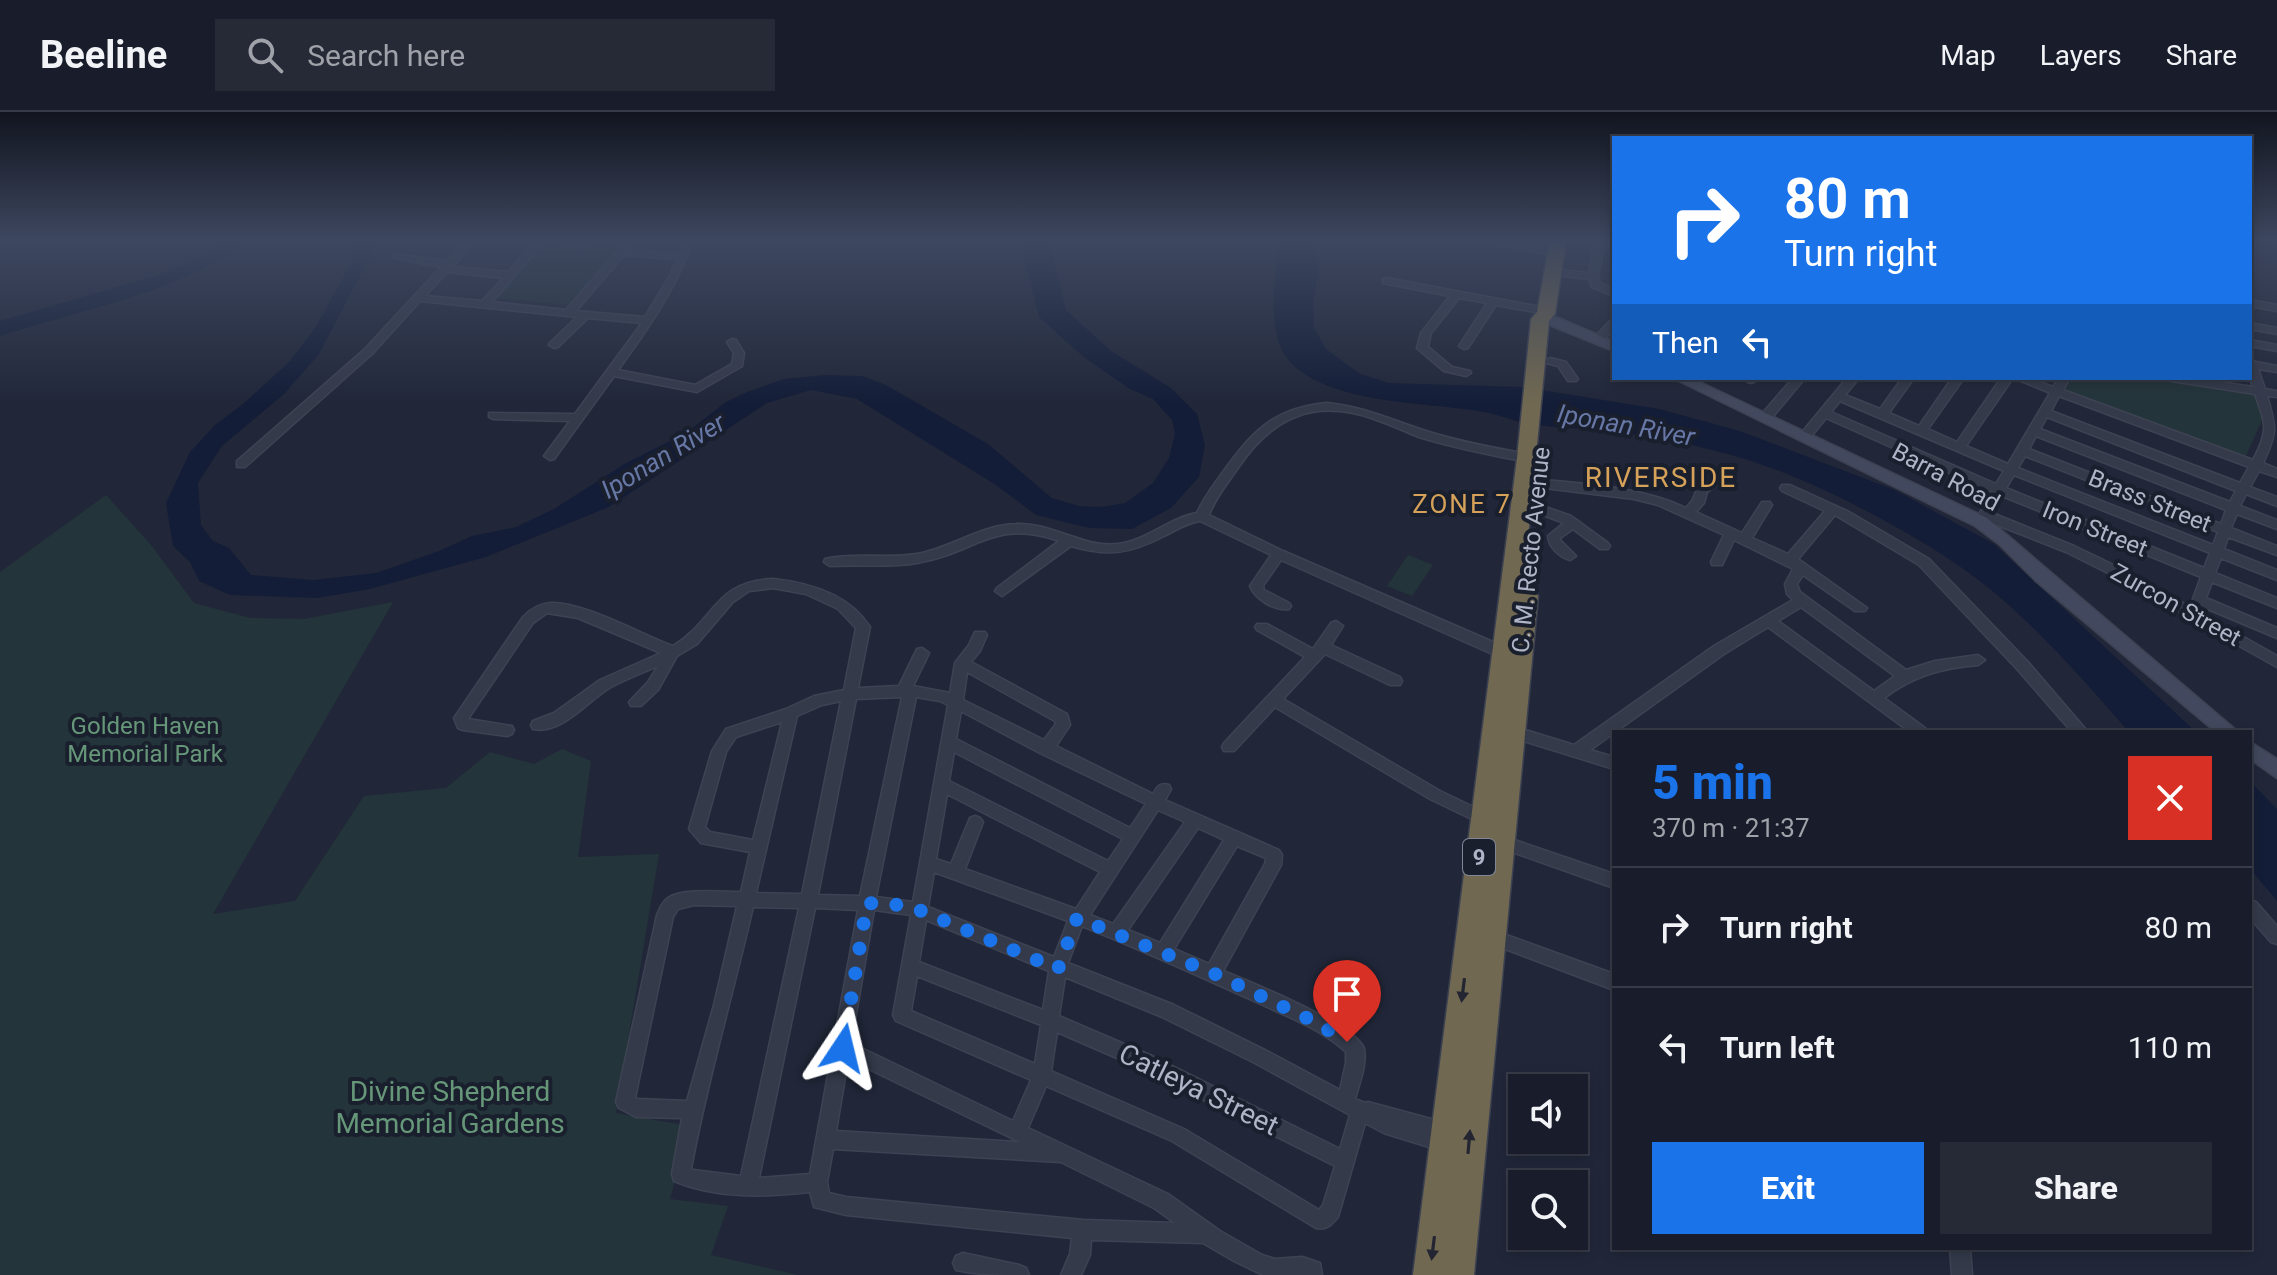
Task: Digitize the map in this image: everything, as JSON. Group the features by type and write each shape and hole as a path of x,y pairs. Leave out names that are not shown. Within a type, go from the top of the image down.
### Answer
{"highway":[{"name":"9","path":"1546,316 1549,295"},
{"name":"C. M. Recto Avenue","path":"1457,1275 1481,933 1483,818 1504,653 1533,468 1545,371 1546,316"},
{"name":"C. M. Recto Avenue","path":"1430,1275 1446,1137 1500,841 1533,468"}],"street":[{"path":"241,464 335,383 421,295"},
{"path":"485,304 492,295"},
{"path":"569,312 584,295"},
{"path":"550,456 649,321 663,295"},
{"path":"1456,295 1433,323 1422,348 1448,369 1466,373"},
{"path":"1464,295 1546,316 1612,346"},
{"path":"418,298 649,321"},
{"path":"1464,346 1493,301"},
{"path":"2252,303 2277,308"},
{"path":"554,345 586,314"},
{"path":"1598,340 1612,325"},
{"path":"2252,326 2277,331"},
{"path":"611,372 697,389 737,366 739,353 732,342"},
{"path":"2252,343 2277,348"},
{"path":"1545,371 1562,364 1572,379"},
{"path":"2252,364 2277,369"},
{"path":"2194,614 2233,507 2255,465 2273,443 2274,422 2252,367"},
{"name":"Barra Road","path":"1684,380 1983,518 2042,577 2227,730"},
{"path":"1766,417 1797,380"},
{"path":"1805,436 1851,380"},
{"path":"1882,414 1907,380"},
{"path":"1921,431 1957,380"},
{"path":"1959,448 2006,380"},
{"path":"2026,380 2277,473"},
{"path":"1983,518 2063,380"},
{"path":"2184,380 2277,394"},
{"path":"1839,396 1959,448 2277,575"},
{"path":"1202,517 1209,497 1243,450 1280,418 1295,409 1322,406 1354,409 1433,437 1688,513 1795,564 1860,608"},
{"path":"2044,412 2277,502"},
{"name":"Iron Street","path":"1826,414 1999,490 2277,603"},
{"path":"493,415 579,418"},
{"path":"2034,431 2277,525"},
{"name":"Brass Street","path":"2024,451 2277,551"},
{"path":"1533,468 1573,523 1604,546"},
{"path":"1688,513 1698,503 1702,490 1711,485"},
{"path":"1786,488 1833,509 1924,562 2079,730"},
{"path":"1717,562 1766,505"},
{"path":"1833,509 1795,564 1791,584 1794,594 1904,676"},
{"path":"830,562 927,557 994,531 1014,528 1033,529 1067,542 1104,550 1130,547 1190,518 1202,517 1504,653"},
{"name":"Zurcon Street","path":"1983,518 2070,549 2277,662"},
{"path":"1570,556 1555,543 1554,536 1573,523"},
{"path":"1002,591 1067,542"},
{"path":"1279,554 1256,586 1259,593 1284,606"},
{"path":"538,725 558,720 592,692 691,640 725,601 746,586 790,584 822,595 858,614 863,627 862,644 849,694 748,1185"},
{"path":"1577,751 1719,650 1802,601"},
{"path":"2201,601 2277,633"},
{"path":"507,730 471,727 463,724 461,718 528,620 539,610 556,608 673,652"},
{"path":"1767,620 1917,730"},
{"path":"1229,747 1319,651 1336,626"},
{"path":"1262,627 1395,681"},
{"path":"928,863 1213,973 1317,1023 1351,1046 1356,1056 1353,1106 1345,1161 1329,1215 1323,1220 1316,1219 1178,1135 902,1015 919,910 950,743 954,700 962,663 980,635"},
{"path":"636,702 662,673 673,652"},
{"path":"922,653 907,691 867,903 828,1140 818,1182 821,1200 1083,1230 1204,1233"},
{"path":"1874,698 1904,676 1938,662 1978,660"},
{"path":"962,663 1062,718 1063,725 1045,749"},
{"path":"759,847 706,838 697,829 697,820 726,738 739,729 791,713 819,700 849,694 907,691 954,700 1045,749 1159,796 1194,821 1269,852 1275,860 1213,973"},
{"path":"1274,700 1435,795 1483,818"},
{"path":"791,713 722,1005 693,1110 681,1174 702,1181 773,1189 818,1182"},
{"path":"1512,732 1612,762"},
{"path":"950,743 1131,836"},
{"path":"2252,751 2277,770"},
{"path":"943,785 1109,869"},
{"path":"1018,1131 1042,1075 1058,969 1077,918 1159,796"},
{"path":"1116,933 1194,821"},
{"path":"956,872 975,822"},
{"path":"1163,952 1233,839"},
{"path":"1500,841 1612,880"},
{"path":"693,1110 636,1108 625,1102 665,915 673,903 686,898 867,903 919,910 1198,1025 1384,1124 1446,1137"},
{"path":"2252,909 2277,937"},
{"path":"1481,933 1612,981"},
{"name":"Catleya Street","path":"910,966 1052,1021 1188,1081 1345,1161"},
{"path":"843,1048 1161,1201 1204,1233 1274,1270 1305,1266 1313,1270 1312,1275"},
{"path":"828,1140 1068,1155"},
{"path":"1071,1275 1080,1255 1083,1230"},
{"path":"1960,1250 1962,1275"},
{"path":"963,1263 1019,1275"}],"green space":[{"path":"495,295 579,295 571,305 493,298"},
{"path":"2071,380 2158,380 2254,395 2263,418 2244,460 2064,393"},
{"path":"106,495 151,545 194,603 250,618 304,619 393,602 213,914 295,901 364,796 446,788 490,752 534,764 562,749 591,761 578,857 659,854 616,1113 689,1126 670,1199 728,1206 711,1255 798,1275 0,1275 0,572"},
{"path":"1408,555 1433,565 1412,596 1387,586"}],"water":[{"path":"89,295 137,295 0,336 0,321"},
{"name":"Iponan River","path":"333,295 350,295 319,354 284,394 222,446 198,483 201,525 213,541 229,548 251,575 314,580 376,573 472,536 516,527 554,509 626,463 686,433 726,402 784,379 824,375 862,376 886,385 988,444 1052,498 1079,506 1102,507 1125,503 1153,483 1169,458 1175,434 1172,420 1153,399 1130,389 1085,358 1039,317 1034,295 1062,295 1066,310 1111,351 1171,388 1197,414 1205,445 1199,477 1171,508 1132,529 1089,528 1036,515 996,485 857,399 811,390 767,403 609,507 486,557 370,589 317,598 230,595 199,581 190,562 173,546 166,503 190,452 215,425 290,361 315,328"},
{"name":"Iponan River","path":"1275,295 1314,295 1314,328 1326,349 1360,374 1389,383 1522,387 1659,409 1740,431 1895,490 1994,544 2194,730 2127,730 2045,640 1990,589 1906,532 1839,497 1745,459 1674,442 1603,430 1520,422 1489,413 1386,400 1334,388 1311,378 1292,364 1283,352 1277,338"},
{"path":"2252,783 2277,809 2277,901 2252,871"}],"district":[{"name":"RIVERSIDE","path":"1661,477"},
{"name":"ZONE 7","path":"1462,504"}],"route":[{"path":"843,1048 867,903 919,910 1058,969 1077,918 1213,973 1317,1023 1347,1042"}],"park label":[{"name":"Golden Haven Memorial Park","path":"145,740"},
{"name":"Divine Shepherd Memorial Gardens","path":"450,1107"}]}
